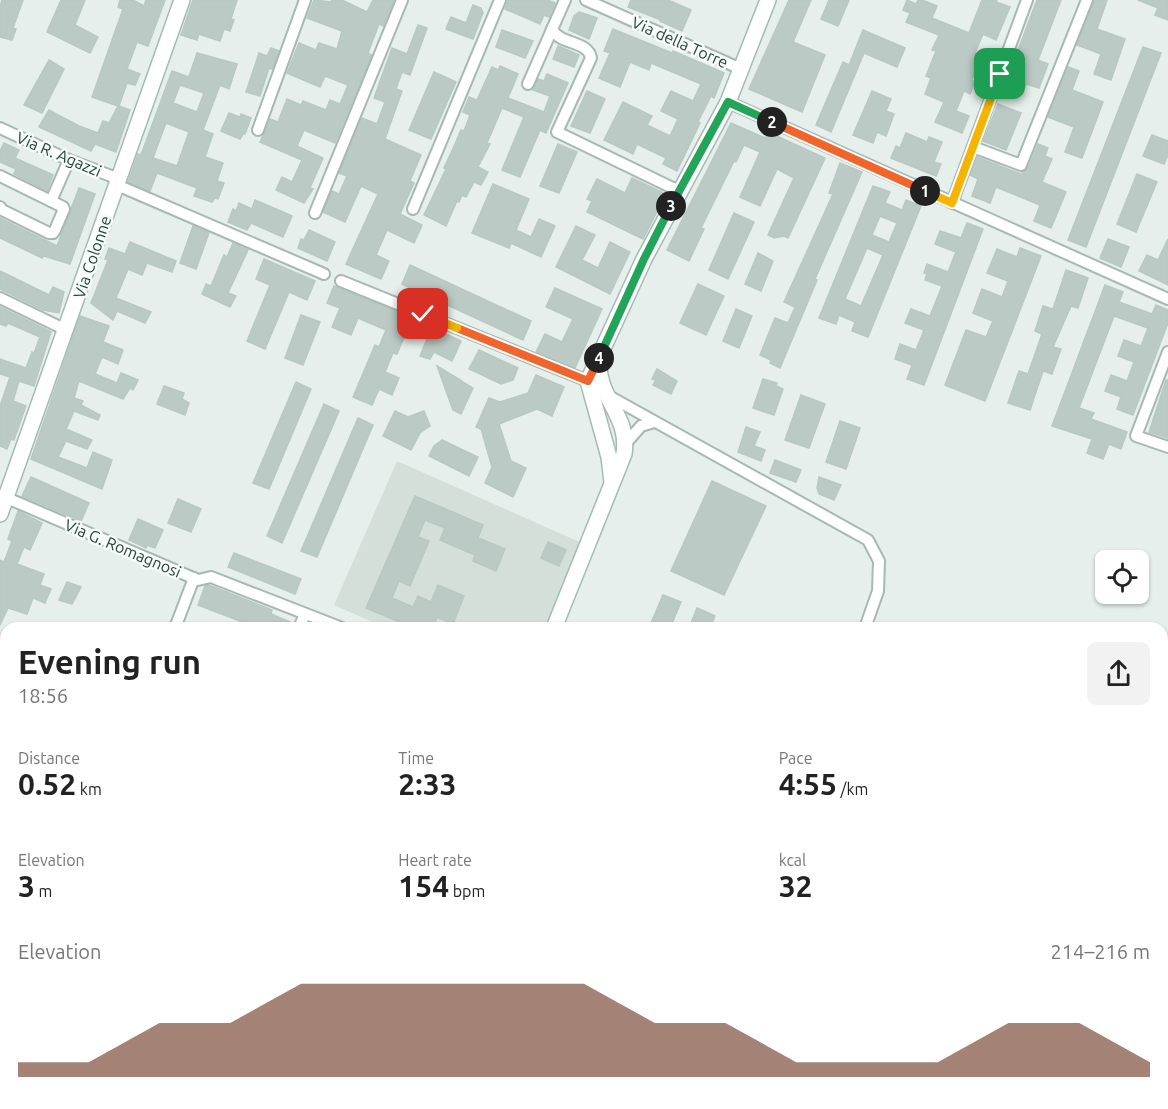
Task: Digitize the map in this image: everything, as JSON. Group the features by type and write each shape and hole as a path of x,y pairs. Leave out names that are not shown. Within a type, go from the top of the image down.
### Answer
{"street":[{"name":"Via Colonne","path":"0,514 3,496 66,330 182,0"},
{"path":"258,130 305,0"},
{"path":"315,213 402,0"},
{"path":"413,208 500,0"},
{"path":"528,84 565,0"},
{"name":"Via della Torre","path":"586,0 741,69"},
{"path":"612,482 609,457 588,385 644,259 728,102 768,0"},
{"path":"952,203 1027,0"},
{"path":"973,147 1021,165 1087,0"},
{"path":"552,28 557,37 586,49 591,58 557,132 679,191"},
{"path":"728,102 1168,299"},
{"name":"Via R. Agazzi","path":"0,128 324,274"},
{"path":"51,201 69,160"},
{"path":"0,176 64,209 53,233 49,233 0,207"},
{"path":"340,281 588,385 610,401 654,422 868,540 879,561 878,591 867,622"},
{"path":"0,298 66,330"},
{"path":"1168,352 1136,436 1168,447"},
{"path":"556,622 620,466 626,443 623,427 600,382 599,358"},
{"path":"596,414 610,401"},
{"path":"605,444 626,443 641,426 654,422"},
{"name":"Via G. Romagnosi","path":"3,496 198,580 212,577 326,622"},
{"path":"177,622 194,578"},
{"path":"302,622 305,614"}],"shaded area":[{"path":"397,461 582,543 547,622 372,622 334,605"}],"building":[{"path":"2,0 23,0 13,28 16,29 12,40 0,37"},
{"path":"61,0 85,0 75,25 98,37 90,53 47,32"},
{"path":"120,0 133,0 144,6 146,0 165,0 148,46 137,42 127,69 140,74 135,85 127,83 119,106 130,110 116,152 95,144 91,151 39,127 49,110 98,133 103,121 109,123 118,106 92,97 123,9 118,7"},
{"path":"193,0 237,0 230,31 224,29 220,41 199,34 197,40 181,35"},
{"path":"314,0 331,2 342,0 367,12 373,0 394,0 383,26 379,24 368,53 372,55 335,143 304,130 297,146 323,158 310,188 313,189 304,203 276,190 282,177 292,182 302,160 260,142 270,119 278,122 287,99 301,105 303,101 326,110 330,100 340,104 348,85 325,76 320,87 287,73 299,43 316,50 319,43 337,49 342,31 307,18"},
{"path":"508,0 548,0 555,3 549,17 544,15 540,24 505,9"},
{"path":"631,0 668,0 691,10 682,31 628,7"},
{"path":"789,0 811,0 793,42 825,55 802,112 749,89"},
{"path":"829,0 849,0 838,26 821,19"},
{"path":"907,0 916,4 918,0 922,0 937,6 932,18 969,33 982,0 997,0 996,2 1010,7 996,40 983,34 975,53 982,56 972,80 975,82 970,94 964,91 956,111 969,116 962,133 935,122 944,102 925,94 931,78 926,76 936,51 932,50 939,35 906,22 910,13 903,10"},
{"path":"1037,0 1061,0 1038,60 1048,64 1039,88 1026,84 1022,94 1004,87"},
{"path":"1094,0 1107,0 1097,29 1125,39 1111,80 1094,74 1101,54 1077,45"},
{"path":"1138,0 1168,0 1168,20 1155,15 1158,8"},
{"path":"473,5 481,8 483,13 473,39 446,29 451,17 466,23"},
{"path":"579,12 597,18 589,39 569,30 574,16"},
{"path":"418,25 427,28 410,75 402,72 396,89 402,91 385,139 421,155 410,181 414,183 400,214 422,225 414,243 387,230 376,255 389,261 381,279 346,264 378,194 361,186 345,222 323,212 332,191 339,194 347,176 339,173 362,118 377,124 385,102 374,98 392,48 407,54"},
{"path":"613,29 724,73 714,98 711,96 698,122 700,123 677,171 663,164 666,158 637,144 633,154 604,140 623,102 652,116 647,125 670,136 678,119 661,111 671,91 693,101 701,84 651,63 649,70 630,62 620,87 599,78 610,53 604,51"},
{"path":"502,30 533,41 525,58 496,47"},
{"path":"863,30 905,48 897,67 864,53 831,132 816,125 843,62 849,65"},
{"path":"558,46 579,55 574,67 553,59"},
{"path":"1143,47 1161,53 1086,247 1068,240"},
{"path":"271,48 279,51 272,69 269,68 260,96 246,92 259,53 267,56"},
{"path":"197,53 237,64 229,89 220,85 203,130 213,134 205,157 223,163 217,181 224,183 218,199 215,198 212,202 194,196 197,188 157,173 150,191 128,182 138,154 141,155 172,71 189,77","holes":["180,85 204,93 197,112 173,103","166,123 189,132 177,166 153,158"]},
{"path":"49,60 64,69 42,113 24,105"},
{"path":"500,66 518,74 508,98 544,112 550,96 533,90 538,79 544,81 547,74 568,83 546,133 540,130 520,177 502,170 524,117 502,108 487,143 490,144 478,167 488,172 481,185 474,182 466,197 462,195 459,202 457,201 446,226 424,215 446,169 444,168 461,130 464,131 470,115 463,112 469,97 477,100 492,67 498,70"},
{"path":"1068,67 1079,71 1072,90 1103,102 1082,158 1065,152 1074,127 1048,117"},
{"path":"434,72 456,82 431,139 409,130"},
{"path":"587,91 605,99 590,133 571,126"},
{"path":"872,91 891,99 886,111 894,114 886,136 877,132 873,143 853,135"},
{"path":"998,104 1021,113 1006,150 983,141"},
{"path":"229,113 251,118 245,134 240,139 221,131"},
{"path":"731,123 765,138 768,132 825,158 788,238 784,236 774,238 768,235 794,178 777,169 760,206 740,197 760,152 744,145 701,228 704,229 689,261 667,250"},
{"path":"906,133 927,142 929,137 942,142 934,162 941,164 936,176 891,158 896,146 900,148"},
{"path":"1152,135 1168,141 1168,155 1164,164 1143,156"},
{"path":"4,143 19,150 15,158 53,175 47,191 14,174 16,169 0,162 0,151"},
{"path":"558,144 577,152 559,193 540,186"},
{"path":"1038,144 1048,148 1045,156 1052,159 1042,182 1066,192 1051,228 1034,221 1040,205 996,187 990,203 972,196 978,179 970,175 977,157 1021,174 1028,168"},
{"path":"840,163 862,172 815,279 817,280 780,368 770,363 771,360 760,355 775,318 788,323 795,307 784,302 833,194 829,193"},
{"path":"1137,174 1157,182 1136,232 1117,224"},
{"path":"632,178 666,194 643,239 587,212 592,201 587,199 597,179 625,193"},
{"path":"493,184 529,199 516,230 531,237 539,219 555,226 541,257 511,243 509,248 472,233"},
{"path":"873,186 890,192 885,203 902,210 906,200 921,206 868,337 852,331 855,322 839,315 836,324 819,318","holes":["880,216 897,223 889,242 872,235","867,248 883,255 861,306 845,299"]},
{"path":"79,188 95,194 70,264 44,256 42,258 0,238 0,218 57,246"},
{"path":"255,200 292,216 283,237 251,223 247,230 228,222 233,209 236,211 239,203 252,209"},
{"path":"734,213 754,222 728,279 709,270"},
{"path":"967,223 983,229 924,385 907,379 912,365 895,359 900,344 916,350 924,330 905,323 911,309 930,316 942,286 925,280 927,274 924,273 927,264 948,272 956,252 935,244 940,231 961,238"},
{"path":"193,226 209,233 196,269 180,263"},
{"path":"576,226 595,235 582,260 598,268 610,242 630,252 610,294 556,267"},
{"path":"309,230 335,242 327,261 298,248 301,239 304,240"},
{"path":"1108,239 1129,247 1121,267 1100,258"},
{"path":"1168,239 1168,285 1139,271 1147,255 1158,260"},
{"path":"130,242 176,261 172,272 147,263 142,275 128,269 116,298 151,312 145,323 117,311 113,320 91,303 108,260 105,259 109,248 125,254"},
{"path":"233,243 248,250 228,293 236,296 230,307 202,294 206,284 211,286 224,255 227,257"},
{"path":"1020,248 1041,256 985,401 945,385 966,330 986,337 993,321 973,313 982,289 1002,297 1008,281 987,273 997,249 1017,257"},
{"path":"758,253 773,261 761,291 745,284"},
{"path":"264,259 315,281 307,300 289,292 265,349 247,341 270,285 256,279"},
{"path":"410,265 531,321 523,340 402,284"},
{"path":"1066,270 1088,278 1078,308 1071,306 1053,347 1061,349 1052,374 1043,371 1030,410 1008,403 1019,371 1028,374 1042,334 1035,331 1043,306 1053,309"},
{"path":"0,271 49,295 53,287 64,292 59,313 43,310 0,289"},
{"path":"698,284 724,296 706,335 680,323"},
{"path":"1105,285 1123,292 1119,302 1152,314 1156,305 1168,310 1168,323 1133,415 1117,409 1121,397 1105,391 1111,375 1127,381 1134,362 1118,356 1124,340 1141,346 1148,328 1114,316 1079,408 1094,413 1091,419 1127,432 1121,449 1109,444 1103,459 1087,453 1092,439 1052,426"},
{"path":"334,286 412,318 397,354 393,353 385,372 399,378 392,395 379,389 372,405 353,397 375,345 379,347 386,330 358,318 351,335 332,327 340,308 327,303"},
{"path":"555,288 602,309 575,368 536,352 545,334 562,342 573,319 546,307"},
{"path":"0,307 51,332 34,386 19,381 13,401 26,406 14,440 11,439 7,449 0,446 0,406 10,377 0,374 0,359 26,368 40,337 8,323 6,326 0,324"},
{"path":"736,309 752,316 739,348 723,341"},
{"path":"301,315 320,322 303,365 285,358"},
{"path":"80,316 109,326 103,342 123,350 118,364 102,357 95,374 117,383 121,373 138,380 133,390 130,388 123,399 79,381 74,398 83,401 81,405 100,415 98,420 74,411 66,429 92,440 87,449 66,441 58,457 87,468 93,452 112,460 102,489 31,459"},
{"path":"432,327 461,341 452,361 434,352 430,359 420,356"},
{"path":"479,350 518,368 513,380 501,384 469,369"},
{"path":"437,366 462,381 463,384 463,382 473,388 461,414 453,410"},
{"path":"657,369 677,381 671,394 653,385 656,380 652,379"},
{"path":"536,375 564,387 552,416 537,409 499,424 511,461 526,468 513,497 485,483 492,467 481,429 476,427 489,398 500,402 528,393"},
{"path":"763,379 777,383 776,386 783,389 774,415 753,408"},
{"path":"1166,380 1168,380 1168,438 1149,432"},
{"path":"296,382 311,389 269,489 253,483"},
{"path":"164,386 184,393 182,399 189,403 185,415 157,404"},
{"path":"801,395 825,404 809,448 785,440"},
{"path":"324,404 339,411 282,543 267,536"},
{"path":"395,411 408,417 424,411 430,426 420,433 411,450 383,436"},
{"path":"358,418 373,425 317,557 301,551"},
{"path":"840,421 860,428 846,469 826,462"},
{"path":"746,427 760,432 754,446 765,450 761,461 738,452"},
{"path":"442,440 478,457 469,476 429,456 434,446"},
{"path":"775,460 801,470 796,482 770,473"},
{"path":"31,477 89,503 81,521 22,496"},
{"path":"819,477 841,485 834,500 819,494 817,488"},
{"path":"712,481 766,506 724,595 671,571"},
{"path":"415,496 483,525 478,538 505,549 496,571 473,561 475,555 440,540 445,528 425,520 418,537 429,541 410,586 399,581 392,598 413,607 418,596 431,602 438,585 464,596 454,622 437,617 435,622 400,622 366,608"},
{"path":"178,499 201,509 191,532 168,523"},
{"path":"18,511 42,523 30,550 24,547 17,564 44,574 40,585 51,589 45,603 33,598 27,614 8,608 0,622 0,560 4,562 12,541 8,539"},
{"path":"138,519 163,530 155,548 147,545 146,548 129,540"},
{"path":"548,542 566,550 559,566 541,558"},
{"path":"234,553 301,579 295,594 228,567"},
{"path":"67,582 81,587 72,604 59,600"},
{"path":"209,585 272,610 271,614 290,622 242,622 198,605 205,586"},
{"path":"663,595 681,602 673,622 652,622"},
{"path":"697,608 715,616 712,622 691,622"}],"route":[{"path":"423,314 588,381 644,259 728,102 952,203 1000,74"}]}
